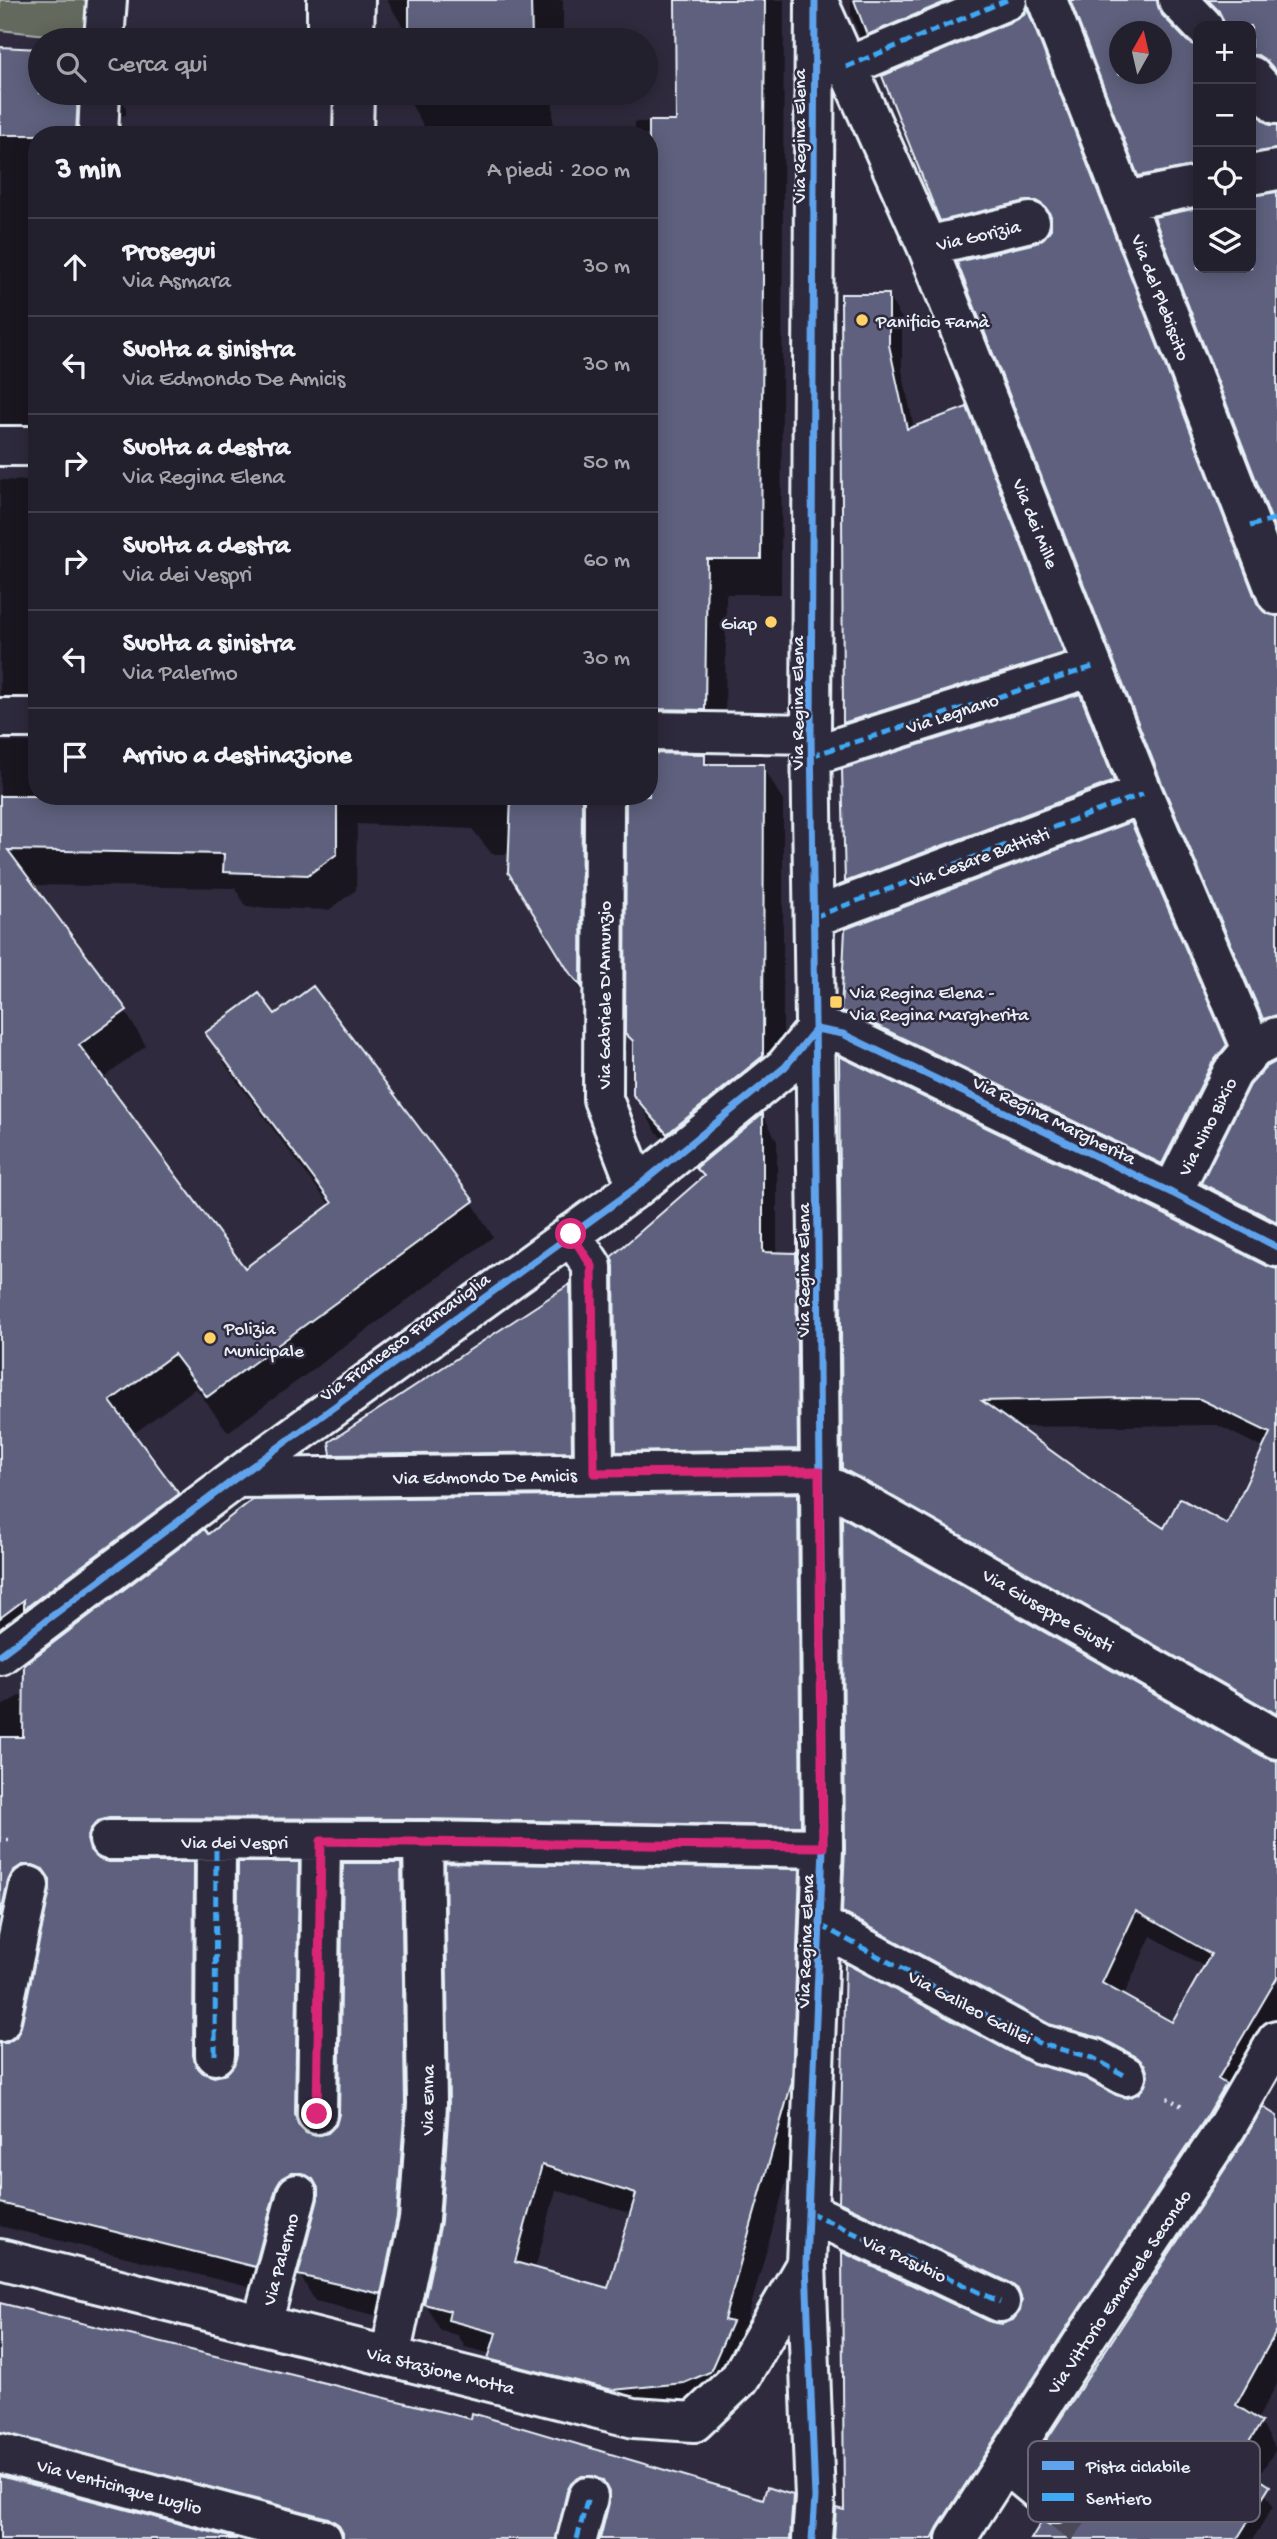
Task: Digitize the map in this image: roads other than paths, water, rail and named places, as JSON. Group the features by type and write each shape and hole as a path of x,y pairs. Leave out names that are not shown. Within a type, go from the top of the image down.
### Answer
{"street":[{"path":"105,28 107,0"},
{"path":"327,0 327,28"},
{"path":"354,28 355,0"},
{"name":"Via dei Mille","path":"816,0 926,246 1143,794 1264,1043"},
{"name":"Via Regina Elena","path":"813,2539 815,2498 806,2264 823,1847 811,745 816,0"},
{"path":"846,67 1007,0"},
{"name":"Via del Plebiscito","path":"1047,0 1125,201 1264,522 1277,595"},
{"path":"1178,0 1198,21"},
{"path":"1256,81 1277,104"},
{"path":"98,126 99,105"},
{"path":"327,105 328,126"},
{"path":"353,126 354,105"},
{"path":"1256,174 1277,170"},
{"path":"1125,201 1193,187"},
{"name":"Via Gorizia","path":"926,246 1030,222"},
{"path":"0,446 28,446"},
{"name":"Via Legnano","path":"658,732 811,745 1093,667"},
{"path":"0,718 28,718"},
{"name":"Via Cesare Battisti","path":"814,917 1143,794"},
{"name":"Via Gabriele D'Annunzio","path":"604,805 603,1099 637,1187"},
{"name":"Via Francesco Francaviglia","path":"0,1655 236,1478 637,1187 785,1067 816,1029"},
{"name":"Via Regina Margherita","path":"816,1029 843,1034 1172,1193 1277,1247"},
{"name":"Via Nino Bixio","path":"1172,1193 1232,1073 1264,1043"},
{"path":"571,1234 592,1266 594,1473"},
{"name":"Via Edmondo De Amicis","path":"236,1478 594,1473 819,1476"},
{"name":"Via Giuseppe Giusti","path":"819,1476 849,1496 1277,1739"},
{"name":"Via dei Vespri","path":"109,1840 823,1847"},
{"path":"215,2055 216,1841"},
{"path":"317,2114 321,1841"},
{"name":"Via Enna","path":"390,2357 419,2220 427,2104 424,1841"},
{"path":"0,2022 29,1886"},
{"name":"Via Galileo Galilei","path":"820,1925 1041,2044 1093,2058 1126,2076"},
{"name":"Via Vittorio Emanuele Secondo","path":"956,2539 1273,2056"},
{"name":"Via Palermo","path":"262,2325 297,2194"},
{"name":"Via Pasubio","path":"809,2212 1000,2302"},
{"name":"Via Stazione Motta","path":"0,2259 634,2418 694,2422 740,2378 806,2264"},
{"name":"Via Venticinque Luglio","path":"0,2454 322,2539"},
{"path":"1005,2463 1028,2482"},
{"path":"577,2539 588,2497"}],"tunnel":[{"path":"1076,2522 1097,2539"}],"place":[{"name":"Panificio Famà","path":"862,320"},
{"name":"Giap","path":"771,622"},
{"name":"Via Regina Elena - Via Regina Margherita","path":"836,1002"},
{"name":"Polizia Municipale","path":"210,1338"}]}
